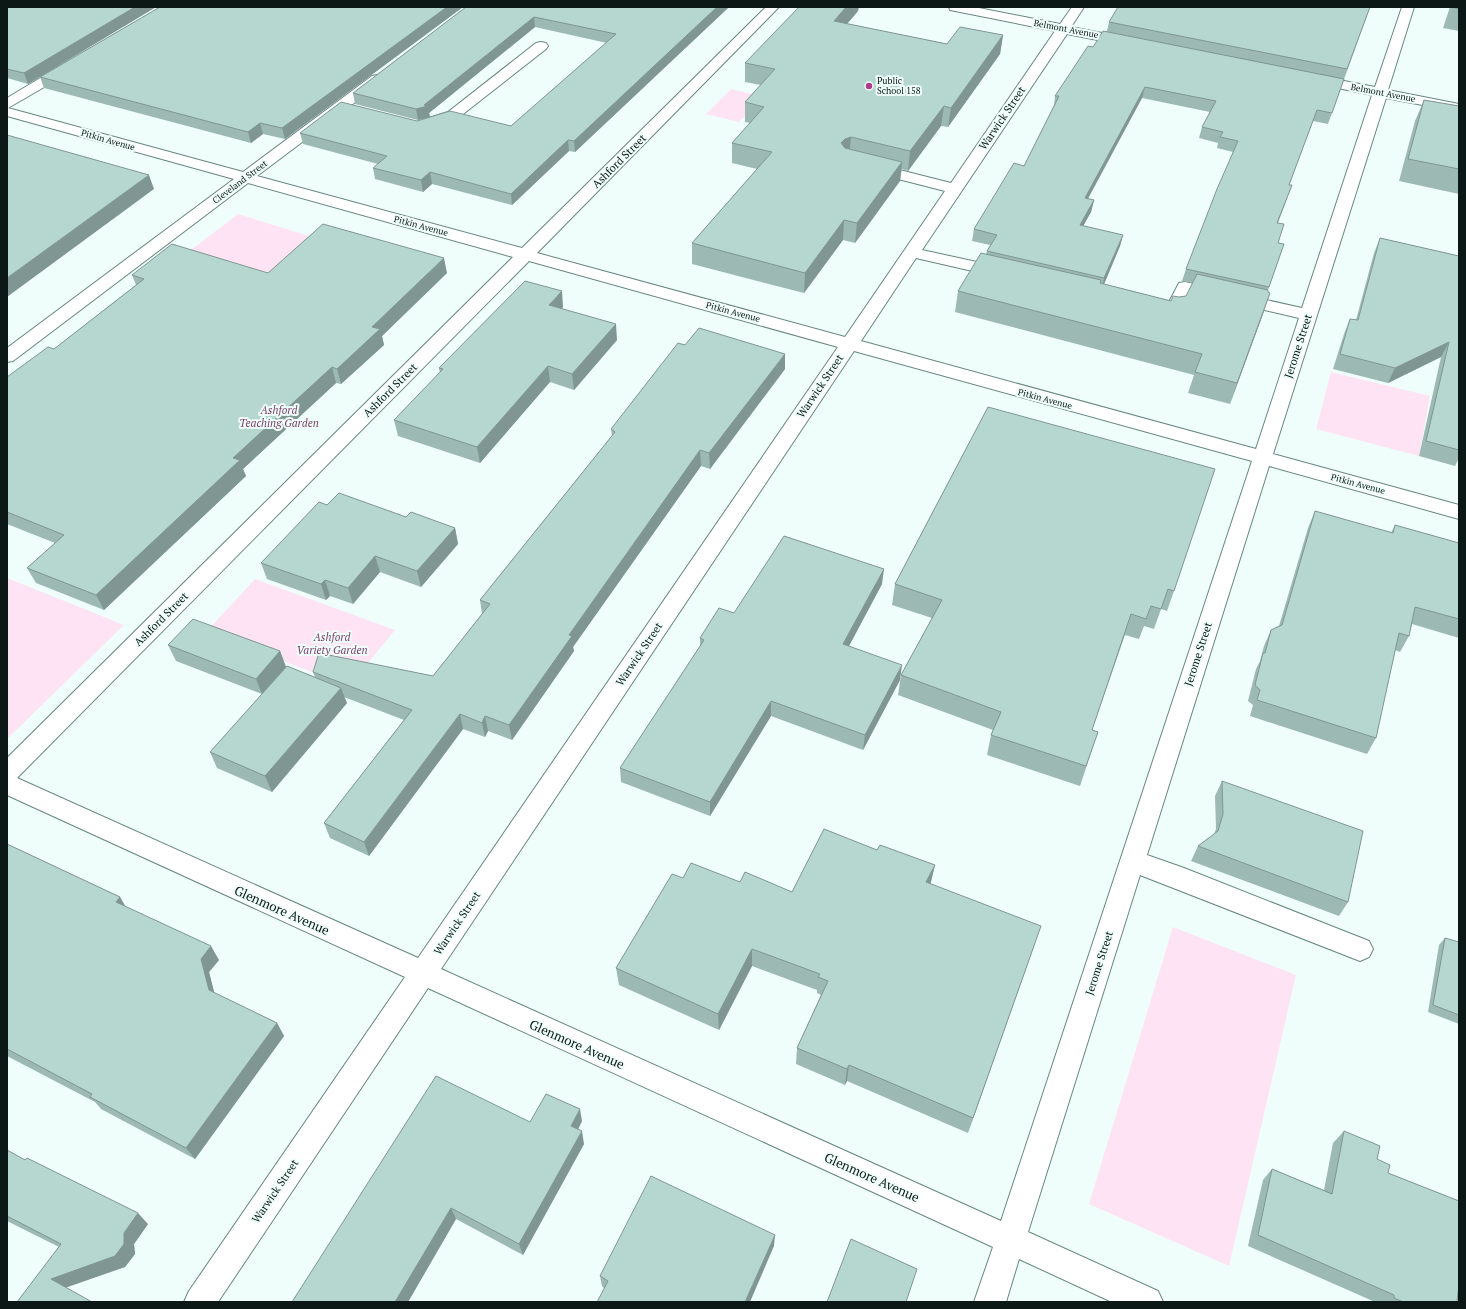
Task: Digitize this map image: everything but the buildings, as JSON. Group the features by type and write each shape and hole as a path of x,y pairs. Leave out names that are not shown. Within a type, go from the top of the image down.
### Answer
{"street":[{"name":"Ashford Street","path":"7,773 773,7"},
{"name":"Belmont Avenue","path":"955,7 1143,45"},
{"name":"Warwick Street","path":"200,1302 910,252 1078,7"},
{"name":"Jerome Street","path":"990,1302 1262,458 1382,93 1408,7"},
{"path":"412,125 419,127 452,115 541,46"},
{"path":"7,104 81,60"},
{"name":"Cleveland Street","path":"7,357 391,68"},
{"name":"Belmont Avenue","path":"1298,76 1459,108"},
{"path":"340,106 358,111"},
{"name":"Pitkin Avenue","path":"7,112 1459,512"},
{"path":"857,165 954,188"},
{"path":"910,252 1021,277"},
{"path":"1143,305 1173,312 1185,287 1309,315"},
{"name":"Glenmore Avenue","path":"7,784 1147,1302"},
{"path":"1132,861 1175,876 1360,949"}],"green space":[{"path":"731,89 764,97 739,122 706,114"},
{"path":"238,214 325,241 268,287 179,259"},
{"path":"1331,372 1430,396 1419,456 1316,429"},
{"path":"7,578 124,625 7,739"},
{"name":"Ashford Variety Garden","path":"255,579 395,630 349,686 206,632"},
{"path":"1173,927 1296,975 1229,1266 1089,1204"}],"place":[{"name":"Public School 158","path":"869,86"}],"park label":[{"name":"Ashford Teaching Garden","path":"279,416"}]}
